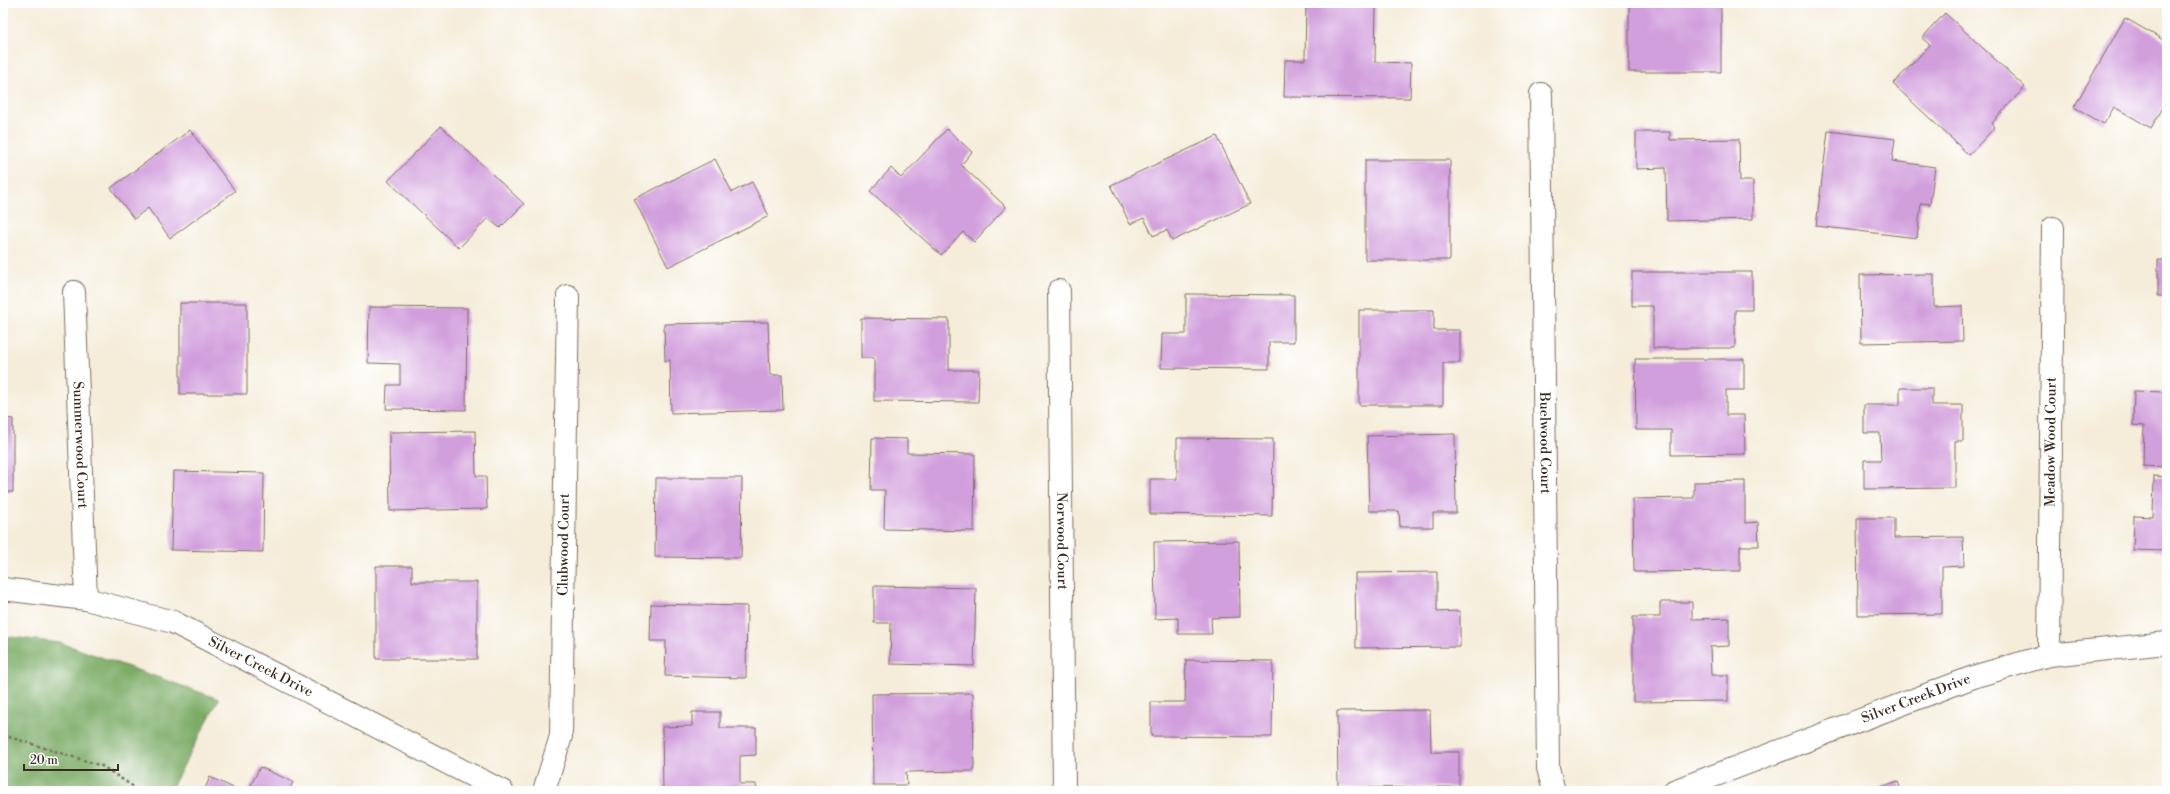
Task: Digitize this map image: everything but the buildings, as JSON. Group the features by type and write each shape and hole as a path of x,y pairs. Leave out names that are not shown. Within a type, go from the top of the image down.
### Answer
{"street":[{"name":"Buelwood Court","path":"1541,94 1548,768 1554,791"},
{"name":"Meadow Wood Court","path":"2049,655 2054,228"},
{"name":"Norwood Court","path":"1059,291 1064,791"},
{"name":"Summerwood Court","path":"74,292 86,599"},
{"name":"Clubwood Court","path":"544,791 561,736 568,296"},
{"name":"Silver Creek Drive","path":"3,589 86,599 172,622 502,791"},
{"name":"Silver Creek Drive","path":"1674,791 1976,676 2049,655 2167,643"}],"path":[{"path":"3,735 102,766 140,791"}],"green space":[{"path":"3,636 61,643 219,699 170,791 3,791"}]}
